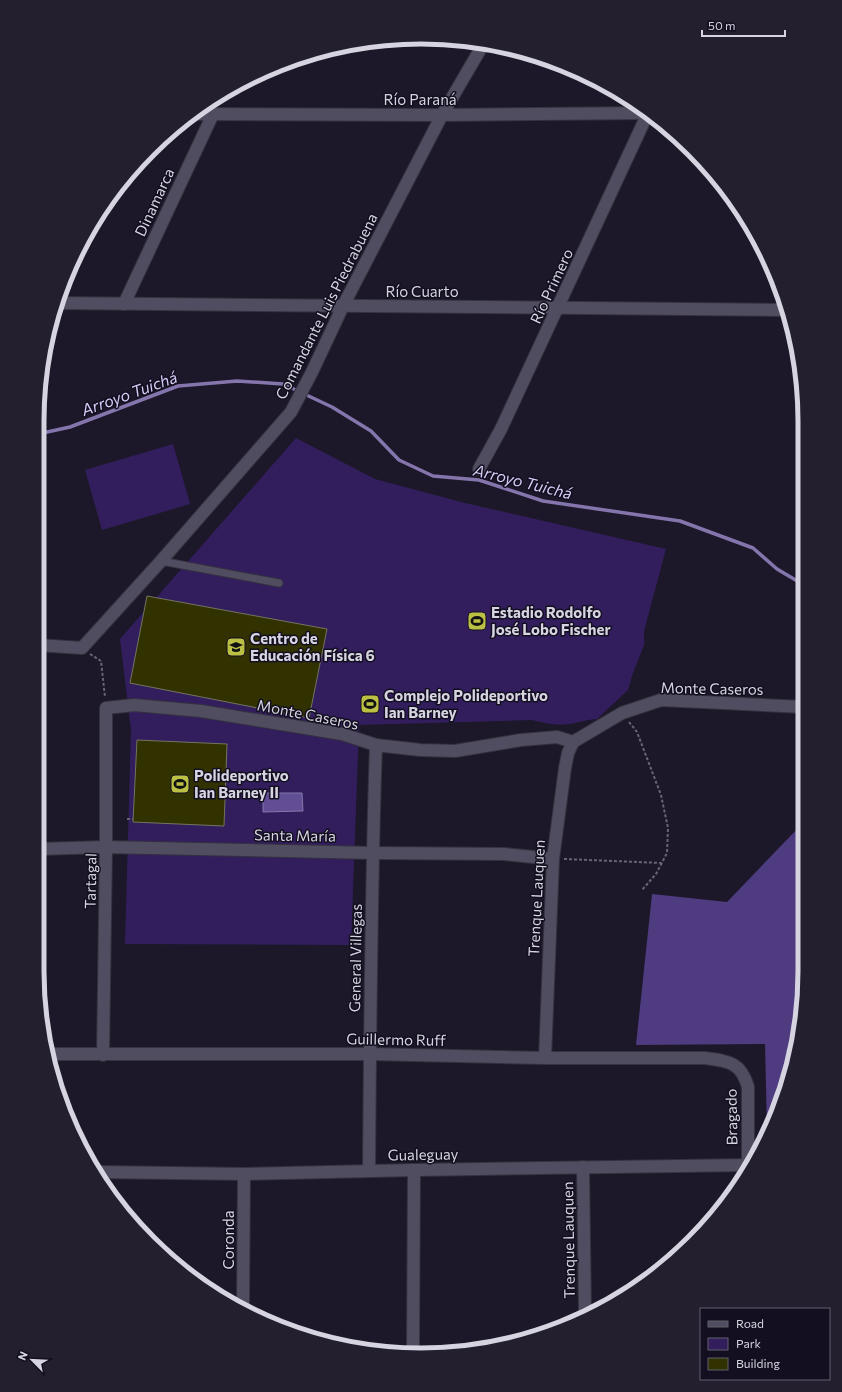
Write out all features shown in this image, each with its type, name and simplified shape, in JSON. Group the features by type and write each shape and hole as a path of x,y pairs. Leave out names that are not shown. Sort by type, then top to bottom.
{"street":[{"name":"Comandante Luis Piedrabuena","path":"44,645 82,648 161,561 291,412 312,372 343,306 442,116 481,49"},
{"name":"Río Paraná","path":"203,114 442,116 638,113"},
{"name":"Dinamarca","path":"124,304 214,114"},
{"name":"Río Primero","path":"479,469 501,429 645,118"},
{"name":"Río Cuarto","path":"63,303 781,310"},
{"name":"Monte Caseros","path":"106,708 134,705 201,711 342,734 376,745 420,750 455,751 542,738 557,738 573,742 622,714 661,700 798,707"},
{"name":"Tartagal","path":"102,1055 106,847 106,708"},
{"name":"Trenque Lauquen","path":"545,1058 553,858 565,768 568,754 573,742"},
{"name":"General Villegas","path":"369,1171 373,853 376,745"},
{"name":"Santa María","path":"44,850 106,847 373,853 504,854 553,858"},
{"name":"Guillermo Ruff","path":"53,1054 370,1054 545,1058 705,1058 723,1060 738,1068"},
{"name":"Bragado","path":"738,1068 745,1076 748,1087 748,1158"},
{"name":"Trenque Lauquen","path":"583,1167 585,1310"},
{"name":"Gualeguay","path":"103,1172 244,1174 583,1167 742,1167"},
{"path":"413,1348 414,1170"},
{"name":"Coronda","path":"243,1303 244,1174"}],"lane":[{"path":"161,561 279,583"}],"path":[{"path":"101,661 106,708"},
{"path":"622,714 637,732 661,795 668,828 667,853 656,874 642,890"},
{"path":"127,819 133,818"},
{"path":"553,858 662,863"}],"green space":[{"name":"Complejo Polideportivo Ian Barney","path":"296,438 375,479 465,503 666,549 644,631 644,645 628,690 597,719 564,725 532,720 359,725 351,945 125,944 131,730 120,639"},
{"path":"173,444 190,504 102,530 85,470"}],"shaded area":[{"path":"263,793 302,793 303,811 263,812"},
{"path":"798,828 798,971 795,1020 785,1069 767,1120 765,1044 636,1045 652,894 727,902"}],"building":[{"path":"147,596 327,629 309,718 130,683"},
{"name":"Polideportivo Ian Barney II","path":"137,740 227,744 224,826 133,822"}],"waterway":[{"name":"Arroyo Tuichá","path":"44,433 70,427 178,386 237,381 283,384 332,407 371,431 399,460 433,476 479,480 543,501 680,521 753,548 777,569 798,581"}],"place":[{"name":"Estadio Rodolfo José Lobo Fischer","path":"477,621"},
{"name":"Centro de Educación Física 6","path":"236,647"},
{"name":"Complejo Polideportivo Ian Barney","path":"370,704"},
{"name":"Polideportivo Ian Barney II","path":"180,784"}]}
